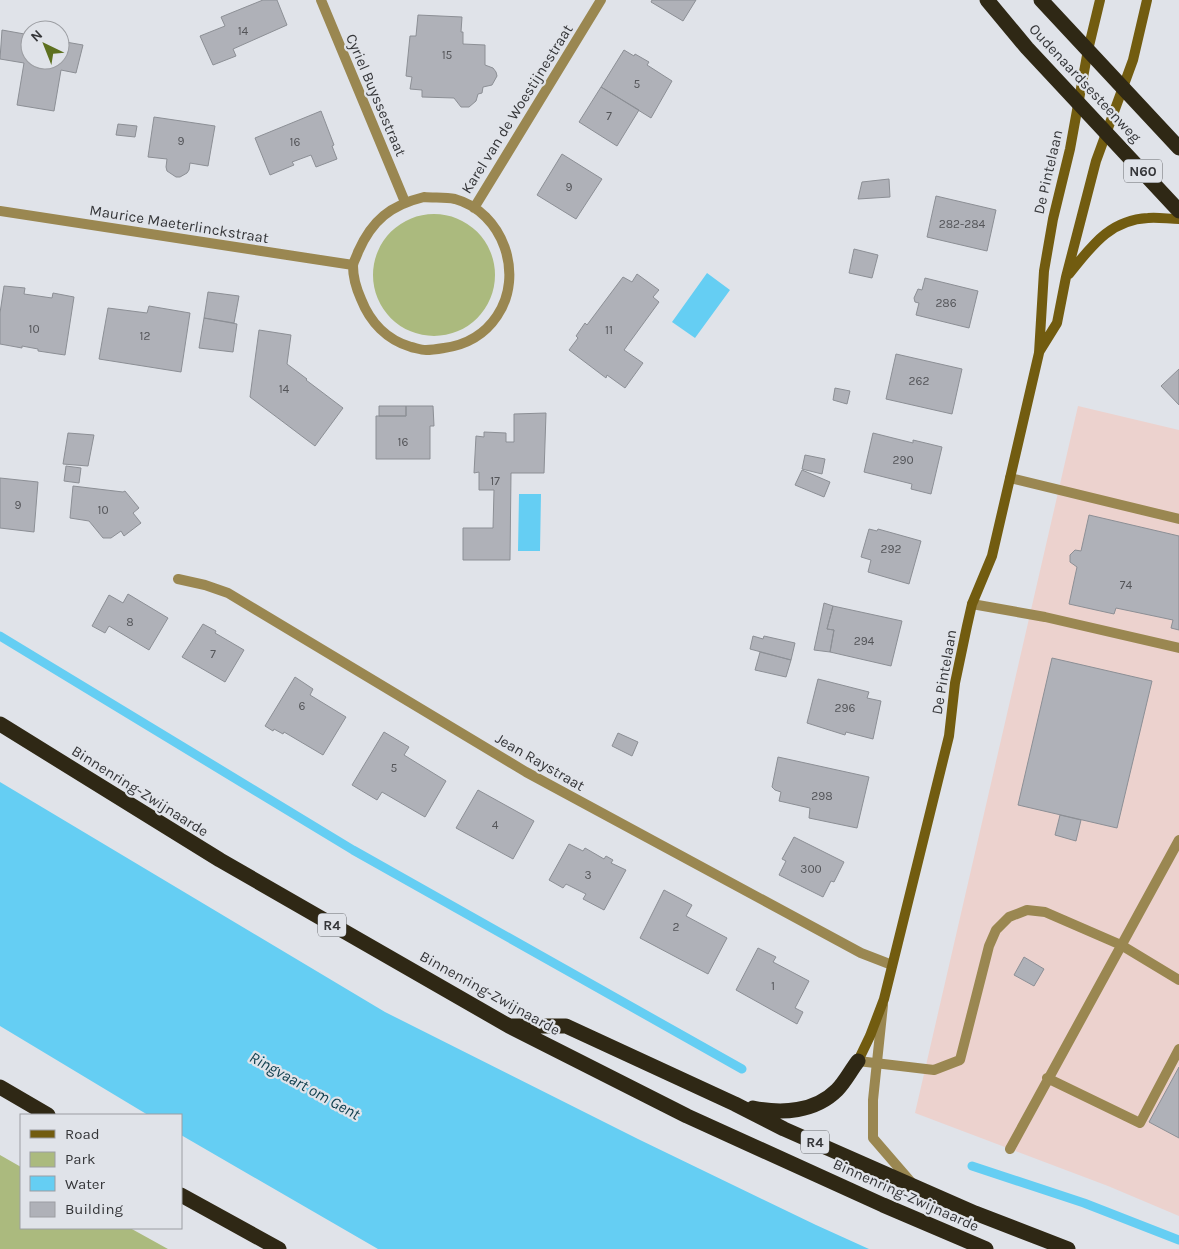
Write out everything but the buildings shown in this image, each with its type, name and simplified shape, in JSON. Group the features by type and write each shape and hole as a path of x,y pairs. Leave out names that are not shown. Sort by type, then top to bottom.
{"highway":[{"name":"Oudenaardsesteenweg","path":"986,0 1024,44 1179,210"},
{"name":"Oudenaardsesteenweg","path":"1041,0 1179,148"},
{"name":"Binnenring-Zwijnaarde","path":"0,724 220,860 509,1026 688,1116 883,1205 986,1249"},
{"name":"R4","path":"509,1026 566,1026 735,1104 784,1129 975,1213 1068,1249"},
{"path":"735,1104 771,1112 798,1110 824,1101 838,1088 858,1061"},
{"path":"0,1087 46,1114"},
{"path":"182,1196 279,1249"}],"main road":[{"name":"De Pintelaan","path":"858,1061 884,999 949,736 954,683 972,604 992,556 1039,353 1044,271 1053,219 1070,149 1088,50 1100,0"},
{"name":"De Pintelaan","path":"1039,353 1057,323 1066,277 1096,161 1133,60 1147,0"},
{"name":"De Pintelaan","path":"1066,277 1099,238 1108,231 1135,219 1150,217 1179,220"}],"street":[{"name":"Cyriel Buyssestraat","path":"321,0 405,202"},
{"name":"Karel van de Woestijnestraat","path":"474,208 601,0"},
{"path":"424,197 454,199 474,208 494,226 507,250 510,265 508,292 498,315 480,335 459,346 425,350 401,344 384,333 367,314 358,290 353,266 363,241 380,218 405,202 424,197"},
{"name":"Maurice Maeterlinckstraat","path":"0,211 353,266"},
{"path":"1010,478 1179,519"},
{"name":"Jean Raystraat","path":"178,578 228,593 526,772 861,953 892,965"},
{"path":"972,604 1045,616 1179,648"},
{"path":"1010,1149 1047,1078 1179,840"},
{"path":"858,1061 934,1070 960,1060 989,946 996,930 1009,917 1027,910 1045,912 1121,945 1179,980"},
{"name":"De Pintelaan","path":"884,999 872,1116 873,1138 916,1187"},
{"path":"1047,1078 1140,1123 1179,1049"}],"shaded area":[{"path":"1078,406 1179,430 1179,1216 1108,1186 915,1113"}],"green space":[{"path":"434,214 457,218 477,232 491,252 495,275 491,298 477,318 457,332 434,336 411,332 391,318 377,298 373,275 377,252 391,232 411,218"},
{"path":"0,1155 20,1166 20,1229 132,1229 168,1249 0,1249"}],"water":[{"path":"707,273 730,290 695,338 672,322"},
{"path":"519,494 541,494 540,551 518,551"},
{"name":"Ringvaart om Gent","path":"0,782 385,1012 638,1139 869,1249 378,1249 182,1136 182,1114 146,1114 0,1026"}],"waterway":[{"path":"0,636 353,850 742,1069"},
{"path":"972,1166 1084,1203 1179,1240"}]}
